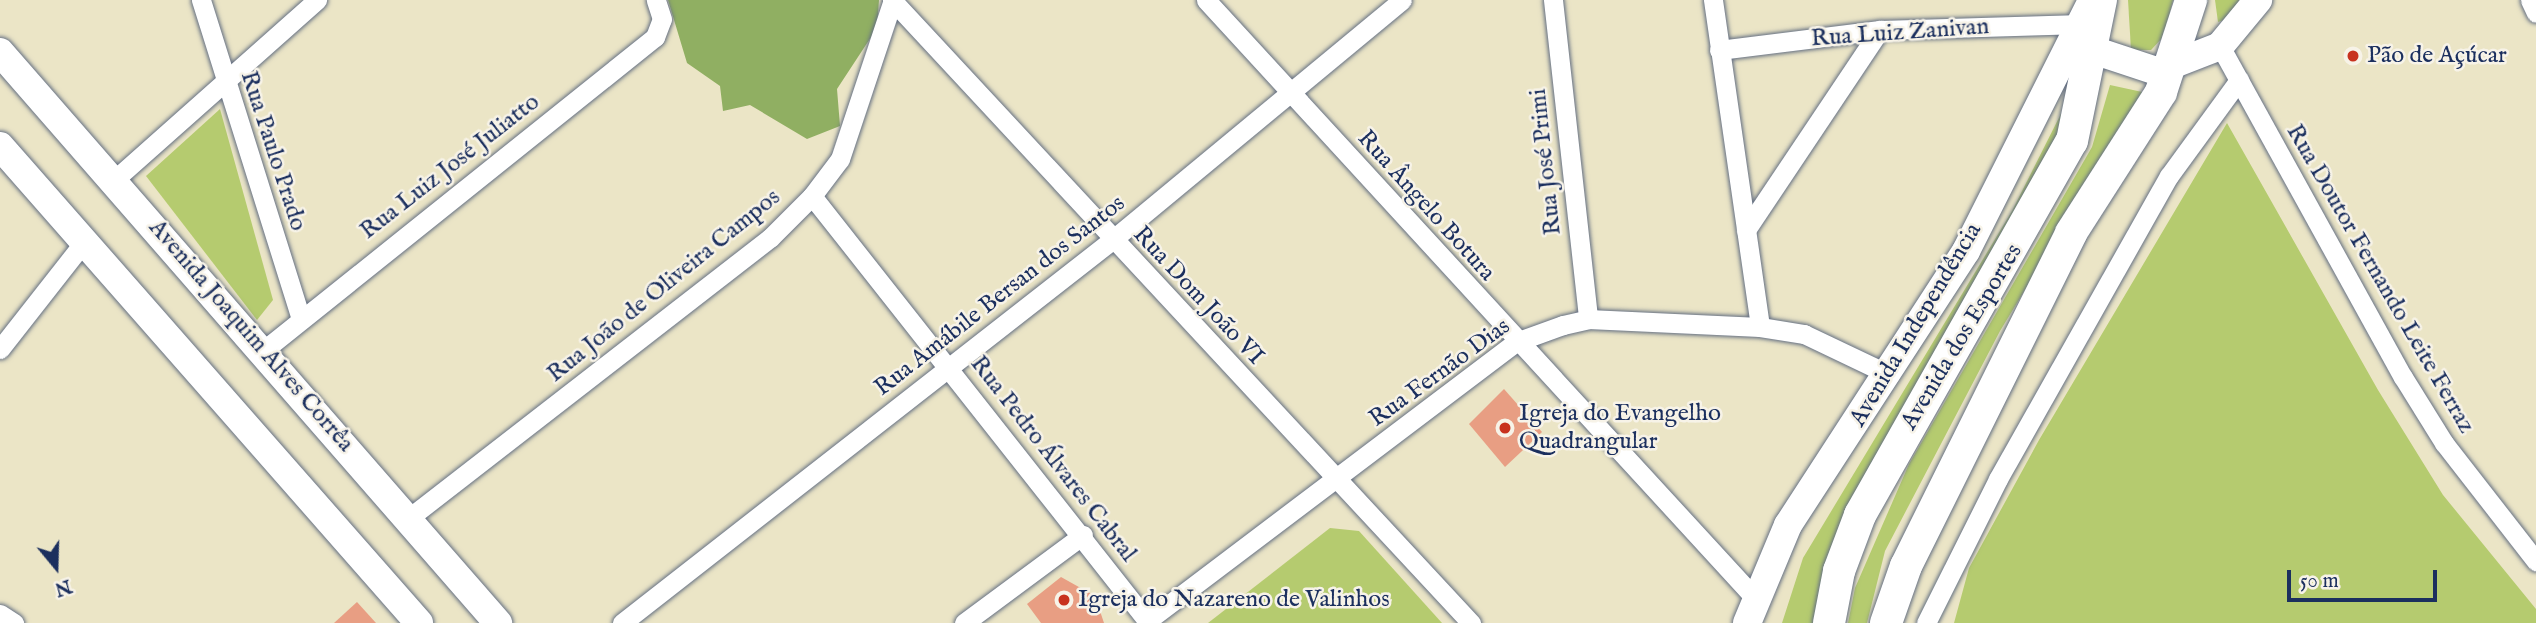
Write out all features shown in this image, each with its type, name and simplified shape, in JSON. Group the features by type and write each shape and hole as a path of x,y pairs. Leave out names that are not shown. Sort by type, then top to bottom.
{"main road":[{"name":"Avenida dos Esportes","path":"1886,623 1906,566 2071,233 2172,65 2191,0"},
{"path":"2092,19 2138,69 2172,65 2220,46 2258,0"},
{"name":"Avenida dos Esportes","path":"1829,623 1860,515 2073,141 2092,19"},
{"name":"Avenida Independência","path":"1750,610 1788,525 1890,375 1966,251 2092,19"},
{"name":"Avenida Joaquim Alves Corrêa","path":"0,52 264,350 498,623"},
{"path":"0,146 419,623"}],"street":[{"name":"Rua Paulo Prado","path":"201,0 300,316"},
{"path":"114,181 317,0"},
{"name":"Rua João de Oliveira Campos","path":"409,518 770,238 812,196 840,159 896,4 915,0"},
{"name":"Rua Ângelo Botura","path":"1206,0 1516,342 1750,610"},
{"name":"Rua Amábile Bersan dos Santos","path":"622,623 1112,240 1293,94 1402,0"},
{"name":"Rua José Primi","path":"1553,0 1588,319"},
{"path":"1713,0 1760,327"},
{"path":"2530,0 2536,13"},
{"name":"Rua Dom João VI","path":"896,4 1112,240 1471,623"},
{"name":"Rua Luiz José Juliatto","path":"264,350 300,316 655,37 659,9"},
{"name":"Rua Luiz Zanivan","path":"1719,50 1880,30 2092,19"},
{"path":"1746,230 1880,30"},
{"name":"Rua Doutor Fernando Leite Ferraz","path":"2220,46 2403,377 2452,454 2536,561"},
{"path":"1926,623 1998,479 2169,176 2239,80"},
{"name":"Rua Pedro Álvares Cabral","path":"812,196 1083,535 1148,622"},
{"path":"0,349 84,242"},
{"name":"Rua Fernão Dias","path":"1148,622 1339,481 1516,342 1588,319 1760,327 1804,334 1890,375"},
{"path":"964,623 1083,535"},
{"path":"0,614 13,623"}],"green space":[{"path":"668,0 879,0 877,28 837,89 840,126 807,139 750,105 723,111 720,86 687,63"},
{"path":"2128,0 2173,0 2164,36 2151,50 2131,50"},
{"path":"2215,0 2243,0 2230,18 2218,22"},
{"path":"2078,80 2065,136 1818,623 1782,623 1803,558 2012,211"},
{"path":"2110,85 2156,95 2065,224 2000,331 1885,551 1867,623 1848,623 1855,588 1909,464 2092,147"},
{"path":"220,109 273,300 257,320 146,176"},
{"path":"2227,123 2378,390 2443,495 2536,609 2536,623 1954,623 1969,568 2039,440"},
{"path":"1330,528 1359,531 1442,623 1208,623"}],"building":[{"name":"Igreja do Evangelho Quadrangular","path":"1504,389 1542,432 1505,467 1469,424"},
{"name":"Igreja do Nazareno de Valinhos","path":"1061,577 1095,596 1104,623 1041,623 1027,604"},
{"path":"357,602 376,623 334,623"}],"place":[{"name":"Pão de Açúcar","path":"2353,56"},
{"name":"Igreja do Evangelho Quadrangular","path":"1505,428"},
{"name":"Igreja do Nazareno de Valinhos","path":"1064,600"}]}
